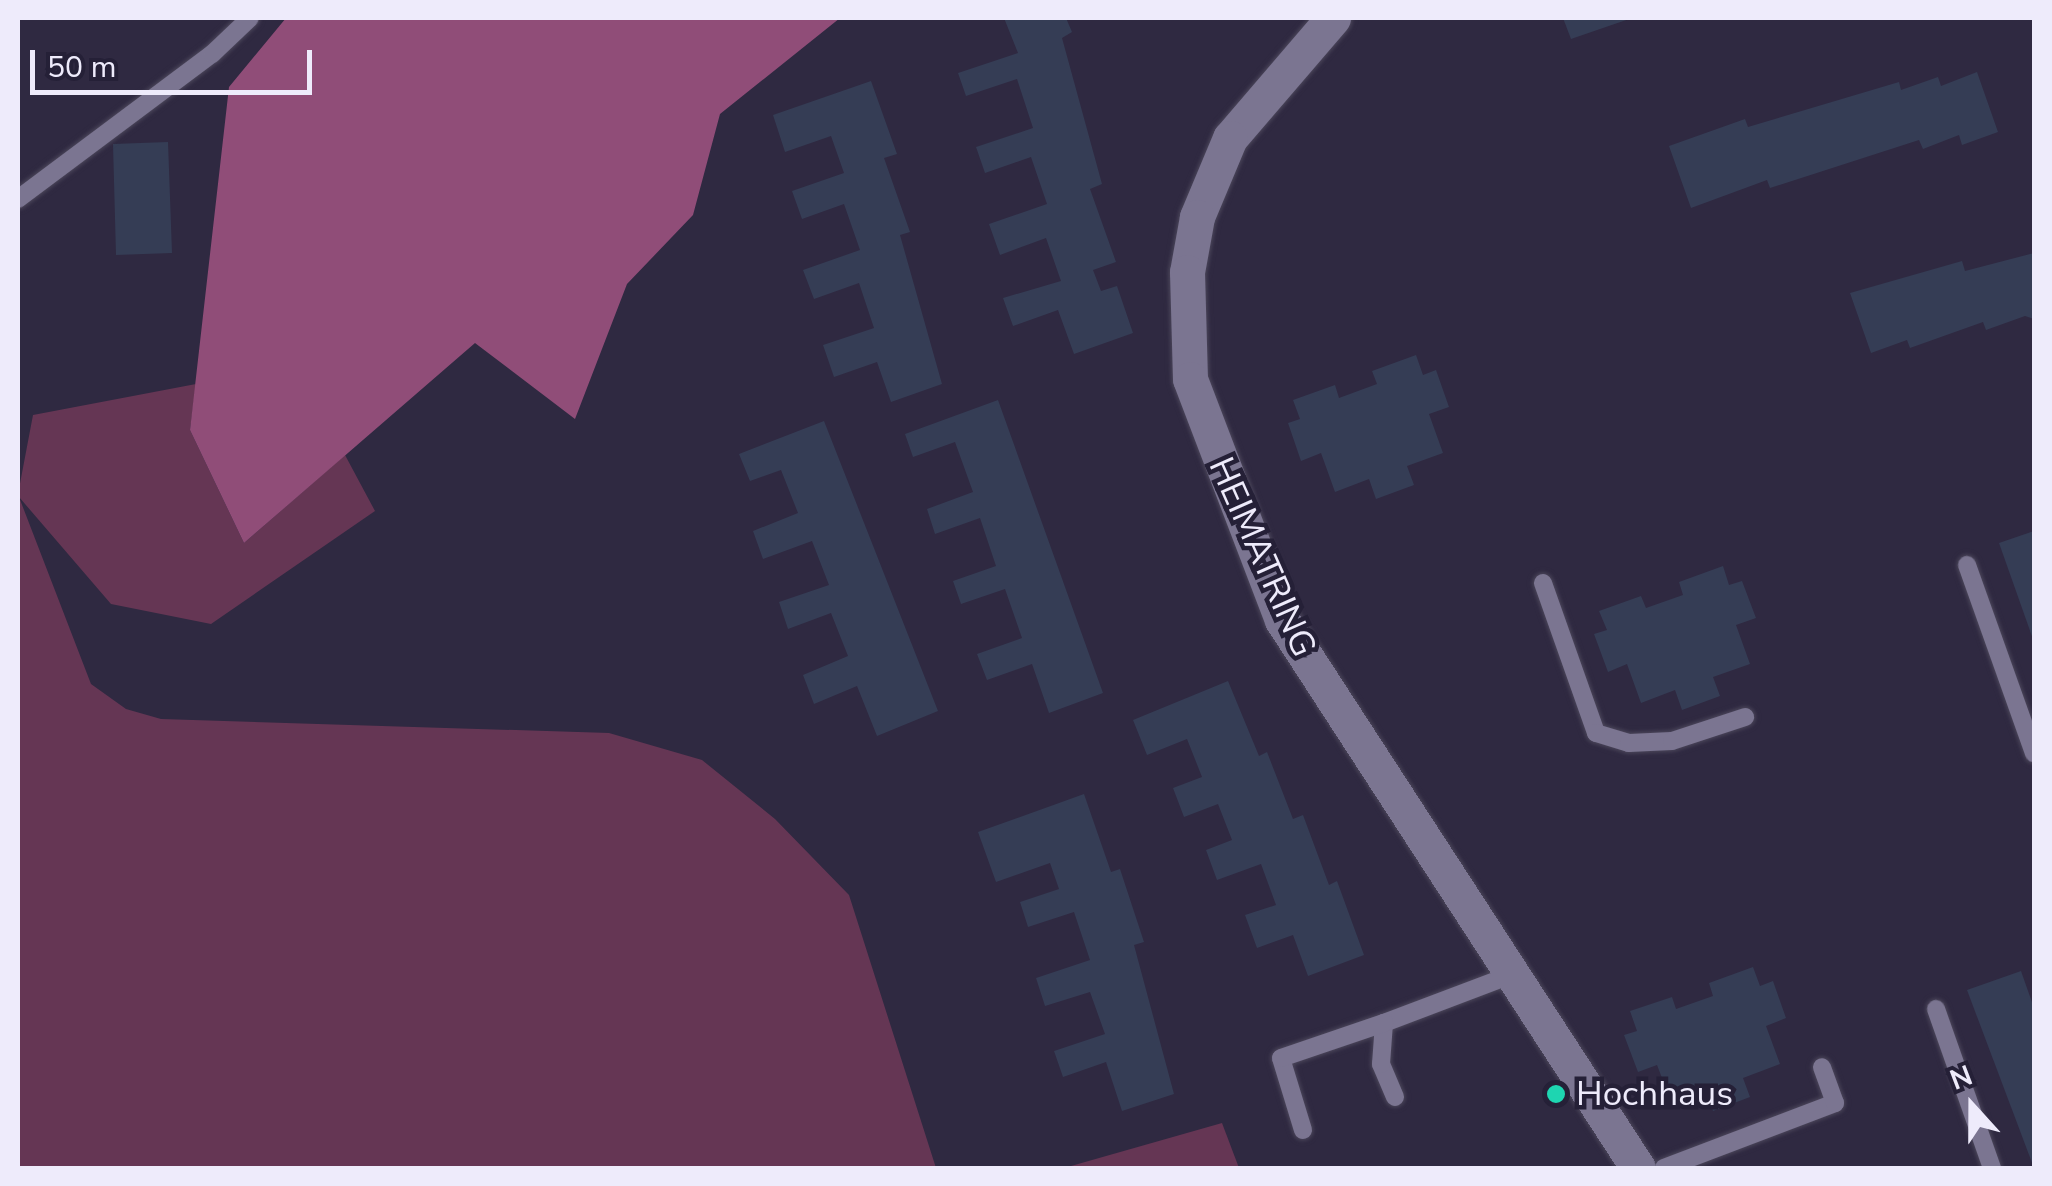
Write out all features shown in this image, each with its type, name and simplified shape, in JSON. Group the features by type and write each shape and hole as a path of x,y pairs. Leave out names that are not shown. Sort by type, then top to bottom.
{"street":[{"name":"HEIMATRING","path":"1333,18 1230,138 1204,201 1187,272 1187,367 1222,476 1282,620 1638,1168"}],"lane":[{"path":"18,199 212,54 250,18"},
{"path":"1967,565 2034,753"},
{"path":"1543,583 1596,734 1628,743 1672,742 1745,717"},
{"path":"1303,1130 1281,1058 1384,1024 1511,974"},
{"path":"1936,1009 1992,1168"},
{"path":"1384,1024 1382,1064 1395,1097"},
{"path":"1664,1168 1835,1103 1822,1067"}],"shaded area":[{"path":"286,18 840,18 720,114 693,215 627,284 575,419 475,343 244,543 190,430 229,87"},
{"path":"196,384 190,430 244,543 345,455 375,511 211,624 111,604 19,497 91,684 126,709 161,719 609,733 702,760 775,819 849,895 936,1168 18,1168 18,494 33,415"},
{"path":"1222,1123 1239,1168 1064,1168"}],"building":[{"path":"1004,18 1066,18 1072,32 1062,38 1102,184 1090,189 1116,262 1093,270 1101,291 1117,286 1133,333 1074,354 1058,310 1013,326 1003,298 1061,281 1046,238 1000,255 989,224 1047,204 1031,157 985,173 976,147 1033,128 1017,79 966,96 958,73 1018,53"},
{"path":"1563,18 1632,18 1571,39"},
{"path":"1977,72 1998,132 1962,145 1959,135 1923,149 1919,140 1770,188 1767,180 1691,208 1669,146 1745,119 1748,127 1899,82 1901,90 1938,77 1941,86"},
{"path":"871,81 897,154 884,158 910,232 900,235 942,384 891,402 877,362 834,377 823,345 874,328 859,283 814,299 803,270 860,250 844,204 802,219 792,191 844,173 831,136 785,152 773,115"},
{"path":"168,142 172,253 116,255 113,144"},
{"path":"2034,253 2034,319 2025,316 1986,330 1983,322 1910,348 1907,340 1871,353 1850,293 1962,261 1965,271"},
{"path":"1416,355 1423,375 1436,370 1449,407 1429,414 1443,453 1407,466 1414,485 1376,499 1369,479 1335,492 1321,453 1301,461 1288,423 1300,419 1293,400 1335,385 1339,398 1377,384 1372,371"},
{"path":"998,400 1103,693 1049,713 1032,664 987,680 977,654 1022,638 1005,589 961,604 953,581 996,566 980,518 935,534 927,509 973,492 955,442 913,457 905,434"},
{"path":"824,421 938,711 877,736 857,686 814,704 803,675 848,656 831,613 788,629 779,602 829,585 812,541 763,559 753,531 798,513 781,470 750,481 739,454"},
{"path":"2034,531 2034,642 1999,543"},
{"path":"1723,566 1729,585 1742,581 1756,618 1736,625 1750,664 1713,677 1720,696 1682,710 1675,690 1641,703 1627,664 1608,672 1594,634 1607,630 1599,611 1641,596 1646,608 1683,595 1679,582"},
{"path":"1228,681 1259,756 1267,752 1293,819 1303,815 1329,885 1337,881 1364,955 1308,976 1293,935 1257,948 1245,915 1276,905 1261,864 1217,880 1206,850 1232,840 1218,804 1184,817 1173,788 1202,777 1187,739 1147,755 1133,720"},
{"path":"1084,794 1111,872 1120,869 1144,942 1134,945 1174,1094 1122,1111 1106,1062 1063,1077 1054,1051 1105,1034 1090,992 1045,1006 1036,978 1090,960 1074,912 1028,927 1020,902 1059,889 1050,863 996,882 978,832"},
{"path":"1753,967 1760,986 1773,981 1786,1018 1766,1026 1780,1064 1743,1078 1750,1097 1713,1111 1706,1092 1672,1104 1657,1065 1638,1072 1624,1035 1637,1031 1630,1011 1672,997 1676,1009 1713,996 1709,983"},
{"path":"2021,971 2034,1008 2034,1168 1967,990"}],"place":[{"name":"Hochhaus","path":"1556,1094"}]}
